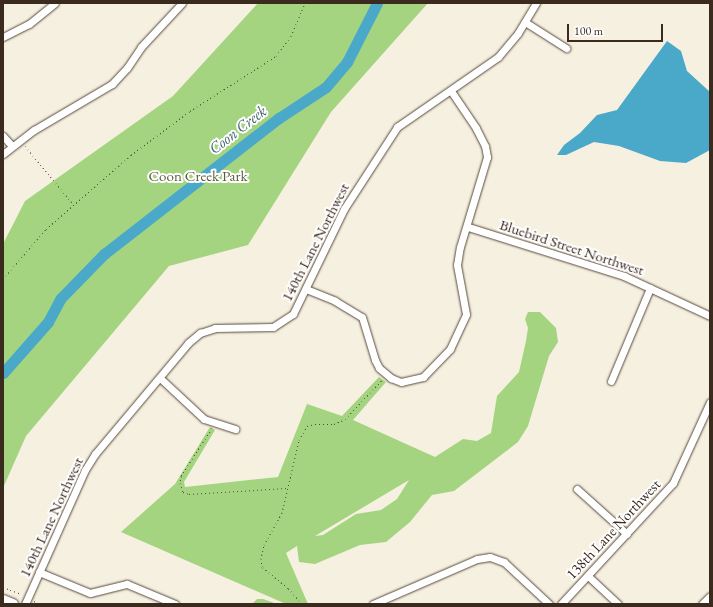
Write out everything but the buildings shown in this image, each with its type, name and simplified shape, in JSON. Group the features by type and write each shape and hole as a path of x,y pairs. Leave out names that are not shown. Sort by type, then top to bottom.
{"main road":[{"path":"3,600 13,604"}],"street":[{"path":"3,37 29,24 55,3"},
{"path":"3,154 21,140 112,84 128,68 141,47 182,3"},
{"name":"140th Lane Northwest","path":"25,604 85,470 95,454 188,344 200,333 215,328 273,327 293,314 344,209 397,127 498,57 525,22 536,3"},
{"path":"525,22 566,48"},
{"path":"306,289 335,300 362,317 375,360 388,376 401,382 423,377 450,349 460,331 466,314 457,265 460,247 468,227 487,157 485,146 476,128 451,91"},
{"path":"3,136 12,146"},
{"name":"Bluebird Street Northwest","path":"468,227 624,276 710,316"},
{"path":"611,380 650,288"},
{"path":"160,378 194,411 214,424 234,429"},
{"name":"138th Lane Northwest","path":"561,604 673,483 710,402"},
{"path":"577,489 627,534"},
{"path":"373,604 459,566 487,558 504,562 549,604"},
{"path":"39,572 90,593 127,584 175,604"},
{"path":"588,576 618,604"},
{"path":"702,604 710,596"}],"path":[{"path":"3,279 46,230 148,141 190,111 276,56 291,36 305,3"},
{"path":"21,140 75,205"},
{"path":"302,604 288,588 262,567 264,545 282,513 303,430 315,424 334,424 345,420 388,376"},
{"path":"214,424 182,476 180,483 183,492 189,494 288,488"},
{"path":"3,587 23,595"},
{"path":"35,602 40,604"}],"green space":[{"name":"Coon Creek Park","path":"258,3 428,3 331,112 248,245 169,266 26,436 3,488 3,244 25,201 173,96"},
{"path":"528,312 540,312 556,328 558,342 549,356 528,426 518,442 454,491 432,495 410,522 386,542 360,545 315,564 299,562 297,546 286,553 308,604 286,604 121,532 175,484 210,427 215,430 184,482 185,487 278,477 307,404 342,416 379,377 386,382 353,420 435,457 463,439 477,441 491,433 497,396 519,372 528,328 525,319","holes":["409,480 397,499 381,510 356,514 323,535 315,536"]},
{"path":"257,599 263,599 277,604 252,604"}],"water":[{"path":"667,41 681,51 687,71 710,92 710,150 686,163 660,161 619,146 594,142 566,155 557,155 564,145 580,133 597,115 617,110"}],"waterway":[{"name":"Coon Creek","path":"3,373 48,322 61,298 104,254 279,118 326,87 347,62 377,3"}]}
